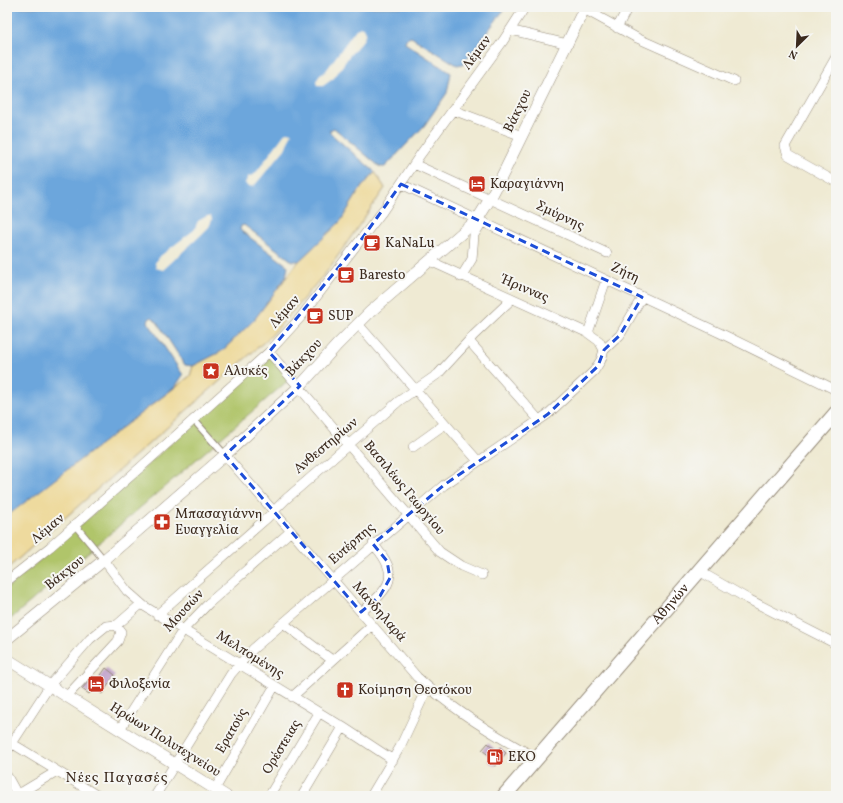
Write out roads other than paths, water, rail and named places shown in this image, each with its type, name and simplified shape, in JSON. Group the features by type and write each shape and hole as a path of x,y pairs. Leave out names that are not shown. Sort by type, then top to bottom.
{"main road":[{"name":"Αθηνών","path":"504,796 836,413"}],"street":[{"name":"Λέμαν","path":"7,581 75,525 269,352 300,318 361,240 525,7"},
{"path":"617,28 628,7"},
{"path":"585,8 617,28 734,81"},
{"name":"Βάκχου","path":"7,639 104,560 225,455 300,386 358,324 430,261 480,221 585,8"},
{"path":"510,30 568,44"},
{"path":"836,57 785,146 788,156 836,182"},
{"path":"453,110 522,136"},
{"name":"Σμύρνης","path":"414,164 607,253"},
{"name":"Ζήτη","path":"401,184 836,390"},
{"path":"461,277 472,259 474,235 480,221"},
{"name":"Ήριννας","path":"430,261 461,277 588,333 599,341 604,350"},
{"path":"588,333 606,280"},
{"path":"604,350 620,335 642,297"},
{"name":"Ανθεστηρίων","path":"157,615 349,444 399,402 438,374 512,299"},
{"path":"358,324 478,461"},
{"path":"469,341 539,420"},
{"name":"Ευτέρπης","path":"155,796 224,684 238,664 282,623 444,485 539,420 589,376 601,360 604,350"},
{"name":"Βασιλέως Γεωργίου","path":"269,352 349,444 407,516 444,556 461,566 482,575"},
{"path":"193,419 225,455"},
{"path":"413,447 444,424"},
{"name":"Μανδηλαρά","path":"225,455 372,625 428,687 495,734 537,758"},
{"path":"75,525 104,560"},
{"name":"Μουσών","path":"120,729 183,630 209,603 291,531"},
{"path":"361,612 380,596 385,590 390,578 387,561 373,544"},
{"name":"Μελπομένης","path":"104,560 127,591 141,604 343,727 393,760"},
{"path":"699,571 748,599 836,644"},
{"path":"98,796 58,771 10,747 50,685 90,639 106,626 118,625 141,604"},
{"path":"282,623 332,660"},
{"path":"67,696 118,641 121,632 118,625"},
{"path":"292,697 372,625"},
{"name":"Ηρώων Πολυτεχνείου","path":"7,659 226,796"},
{"name":"Ερατούς","path":"215,789 274,686"},
{"path":"372,796 393,760 428,687"},
{"name":"Ορέστειας","path":"269,796 319,713"},
{"path":"302,796 343,727"},
{"path":"7,776 18,795 58,771"}],"water":[{"path":"7,7 506,7 463,64 457,65 411,37 406,39 405,43 451,73 447,93 424,126 385,167 380,167 334,128 330,130 330,133 375,172 361,188 340,222 299,261 292,261 244,225 241,226 240,230 288,266 286,277 254,320 222,351 193,366 185,365 157,322 152,317 149,319 148,322 183,375 175,387 7,516"}],"place":[{"name":"Καραγιάννη","path":"477,184"},
{"name":"KaNaLu","path":"372,243"},
{"name":"Baresto","path":"346,275"},
{"name":"SUP","path":"315,316"},
{"name":"Αλυκές","path":"211,371"},
{"name":"Μπασαγιάννη Ευαγγελία","path":"162,522"},
{"name":"Φιλοξενία","path":"96,684"},
{"name":"Κοίμηση Θεοτόκου","path":"345,690"},
{"name":"EKO","path":"495,757"}],"district":[{"name":"Νέες Παγασές","path":"117,778"}]}
